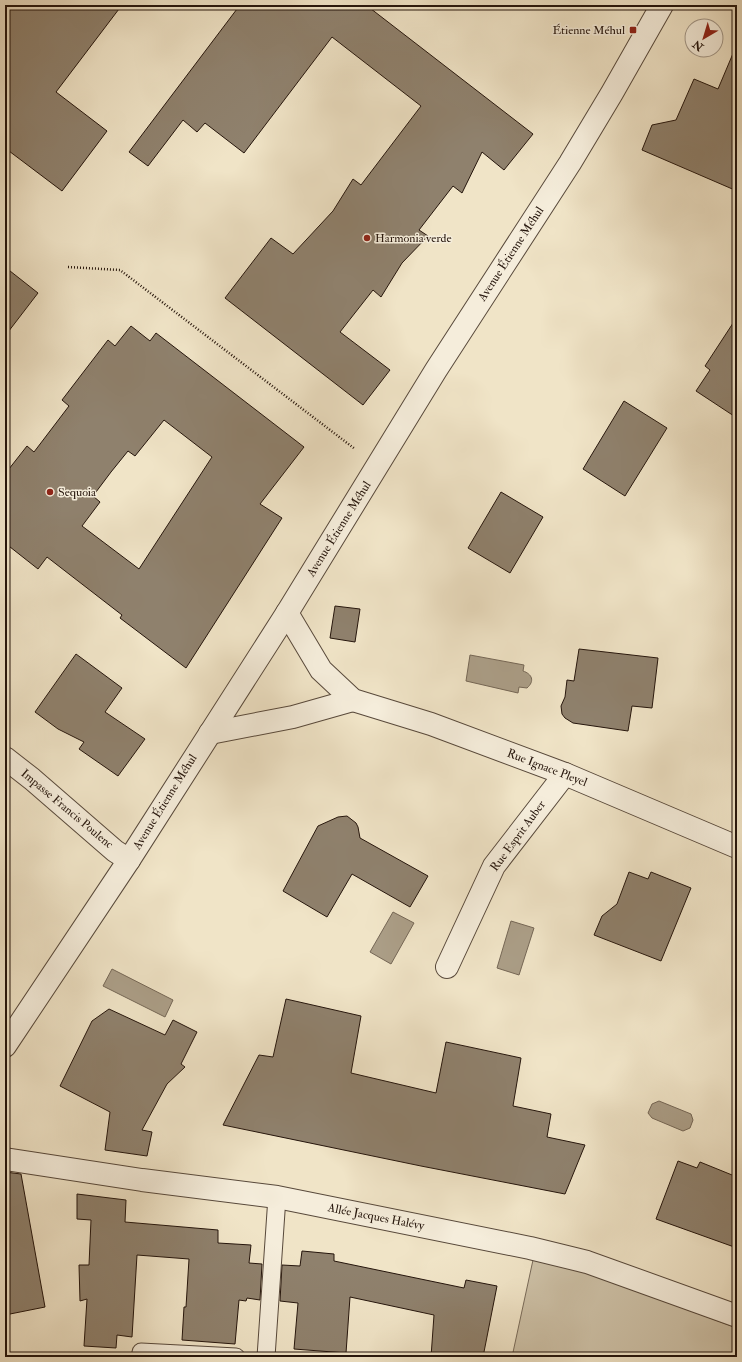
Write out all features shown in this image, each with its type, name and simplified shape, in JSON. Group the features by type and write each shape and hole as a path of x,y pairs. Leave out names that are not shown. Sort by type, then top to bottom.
{"street":[{"name":"Avenue Étienne Méhul","path":"5,1046 129,860 286,614 436,370 574,156 662,5"},
{"name":"Rue Ignace Pleyel","path":"286,614 321,670 353,700 431,724 565,774 737,847"},
{"path":"210,733 293,718 353,700"},
{"name":"Impasse Francis Poulenc","path":"5,758 32,779 115,851 129,860"},
{"name":"Rue Esprit Auber","path":"447,967 494,866 565,774"},
{"name":"Allée Jacques Halévy","path":"5,1159 142,1180 277,1197 530,1248 587,1262 737,1316"}],"lane":[{"path":"266,1357 277,1197"},
{"path":"141,1352 236,1357"}],"path":[{"path":"68,267 120,270 377,466"}],"shaded area":[{"path":"470,655 524,665 523,671 529,674 532,680 531,683 527,688 519,687 518,693 466,681"},
{"path":"393,912 414,923 391,964 370,952"},
{"path":"511,921 534,928 519,975 497,968"},
{"path":"112,969 173,1000 165,1017 103,986"},
{"path":"659,1101 691,1114 693,1120 690,1128 683,1131 652,1118 648,1113 652,1104"},
{"path":"533,1260 583,1271 737,1328 737,1357 512,1357"}],"building":[{"path":"5,5 122,5 56,92 107,131 62,191 5,148"},
{"path":"240,5 366,5 533,134 504,170 482,152 462,193 453,186 419,230 428,236 402,263 381,297 373,290 340,332 390,370 363,405 225,298 271,238 293,254 333,211 353,179 361,185 421,106 332,37 244,153 205,123 197,132 183,120 148,166 129,152"},
{"path":"737,44 737,191 642,150 652,125 676,120 694,79 718,89"},
{"path":"5,267 38,293 5,336"},
{"path":"737,317 737,418 696,391 710,370 705,366"},
{"name":"Sequoia","path":"131,326 150,341 156,333 304,447 260,504 282,518 186,668 120,618 122,615 47,557 38,569 5,543 5,474 27,446 34,452 69,406 62,400 108,340 115,346","holes":["164,420 212,457 139,569 82,526 100,502 93,496 111,472 128,451 135,456"]},
{"path":"624,401 667,428 625,496 583,469"},
{"path":"501,492 543,517 510,573 468,548"},
{"path":"335,606 360,609 355,642 330,638"},
{"path":"579,649 658,658 652,708 632,706 628,731 573,723 562,714 561,706 565,697 567,680 574,681"},
{"path":"76,654 122,688 105,712 145,739 118,776 79,749 84,742 58,729 35,712"},
{"path":"347,816 356,823 360,838 428,876 410,907 352,874 327,917 283,891 318,826 338,817"},
{"path":"629,872 648,879 651,872 691,888 661,961 594,935 602,916 617,904"},
{"path":"286,999 361,1016 351,1073 436,1093 446,1042 521,1058 513,1106 551,1114 547,1137 585,1145 565,1194 223,1125 259,1055 273,1057"},
{"path":"109,1009 165,1035 173,1020 197,1032 181,1064 185,1067 167,1084 142,1130 152,1132 147,1156 105,1150 110,1112 60,1086 92,1021"},
{"path":"678,1161 697,1168 700,1162 737,1177 737,1248 656,1219"},
{"path":"5,1172 21,1174 45,1307 5,1315"},
{"path":"77,1194 126,1200 125,1222 218,1230 218,1243 251,1245 249,1263 262,1264 260,1300 247,1298 246,1301 239,1300 235,1344 182,1340 189,1259 137,1255 132,1337 117,1335 116,1348 84,1346 87,1299 80,1301 79,1265 89,1265 91,1220 77,1219"},
{"path":"302,1251 334,1254 334,1261 464,1288 466,1280 497,1286 483,1357 431,1357 434,1315 350,1297 346,1353 294,1349 298,1303 280,1301 282,1265 300,1266"}],"place":[{"name":"Étienne Méhul","path":"633,30"},
{"name":"Harmonia verde","path":"367,238"},
{"name":"Sequoia","path":"50,492"}]}
